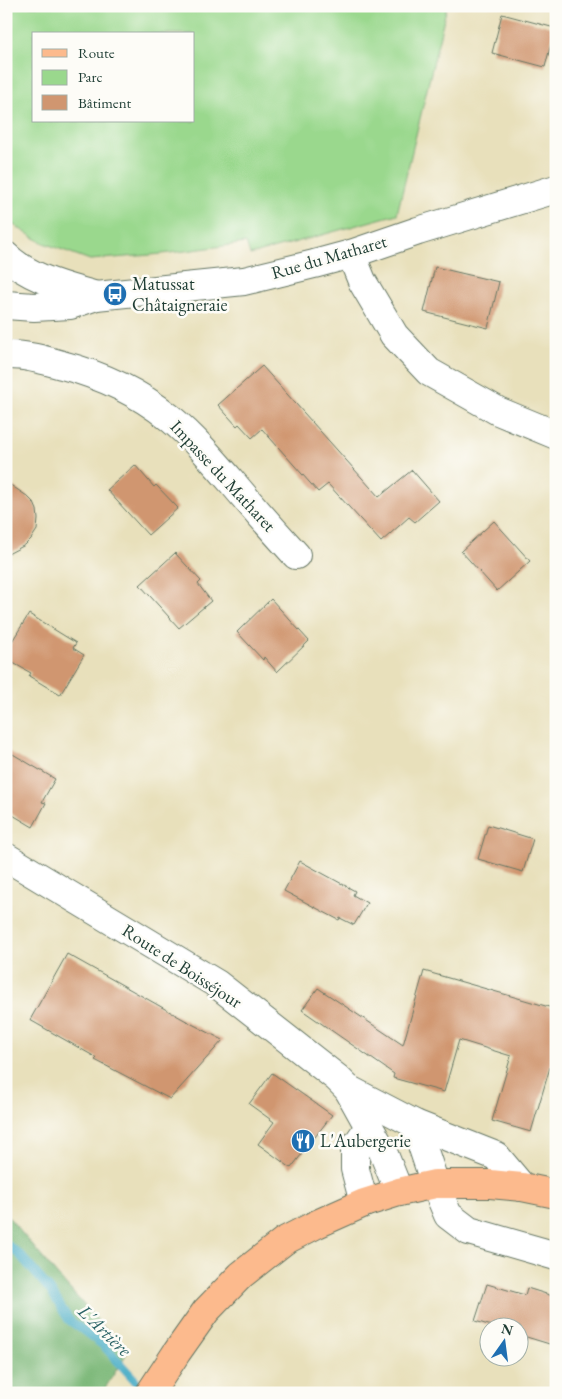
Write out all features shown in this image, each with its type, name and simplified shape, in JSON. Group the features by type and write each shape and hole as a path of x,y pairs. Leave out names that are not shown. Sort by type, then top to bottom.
{"main road":[{"path":"150,1393 206,1311 248,1269 284,1241 317,1224 364,1203 398,1192 435,1184 490,1184 522,1187 556,1194"}],"street":[{"name":"Rue du Matharet","path":"6,306 70,305 96,296 244,281 351,254 418,231 556,189"},
{"path":"351,254 362,281 394,336 429,372 498,410 556,435"},
{"name":"Rue du Matharet","path":"10,261 44,279 96,296"},
{"name":"Rue du Matharet","path":"6,292 15,277 10,261"},
{"name":"Impasse du Matharet","path":"6,355 48,361 84,371 123,388 170,418 199,444 296,555"},
{"name":"Route de Boisséjour","path":"6,857 217,984 337,1078 348,1089 383,1152 398,1192"},
{"name":"Route de Boisséjour","path":"348,1089 415,1124 496,1156 522,1187"},
{"path":"415,1124 435,1184 448,1215 469,1231 556,1256"},
{"path":"364,1203 355,1169 355,1147 369,1127"}],"green space":[{"path":"6,6 447,6 397,214 250,255 246,243 162,254 90,260 41,242 12,224 6,209"},
{"path":"6,1214 57,1275 127,1353 102,1393 6,1393"}],"building":[{"path":"502,14 555,28 545,67 492,53"},
{"path":"435,267 499,282 488,328 424,312"},
{"path":"262,366 379,497 412,470 439,501 415,522 409,517 381,542 328,484 318,492 262,429 252,438 239,424 237,426 218,405"},
{"path":"135,465 154,487 156,485 178,508 148,535 107,490"},
{"path":"6,482 34,503 38,519 37,530 31,539 25,545 6,555"},
{"path":"494,521 530,561 497,591 461,551"},
{"path":"175,553 201,581 198,584 211,601 179,628 140,585"},
{"path":"271,599 309,641 277,672 237,632"},
{"path":"29,614 76,643 73,648 84,655 60,695 29,676 31,673 6,659 6,651"},
{"path":"6,750 55,779 42,802 46,803 33,827 6,811"},
{"path":"488,825 533,839 523,872 478,859"},
{"path":"300,861 355,891 353,895 367,903 354,925 340,918 339,920 284,891"},
{"path":"67,954 223,1040 170,1099 95,1060 97,1058 30,1020"},
{"path":"424,971 556,1009 556,1065 551,1064 531,1132 492,1121 511,1056 459,1040 444,1092 393,1078 394,1074 302,1010 318,988 403,1045"},
{"path":"272,1073 332,1115 291,1168 258,1144 274,1122 249,1104"},
{"path":"487,1284 525,1295 527,1288 556,1297 556,1346 530,1338 530,1316 480,1316 480,1322 475,1321"}],"waterway":[{"name":"L'Artière","path":"6,1244 20,1255 50,1290 69,1320 104,1346 144,1393"}],"place":[{"name":"Matussat Châtaigneraie","path":"115,294"},
{"name":"L'Aubergerie","path":"303,1141"}]}
